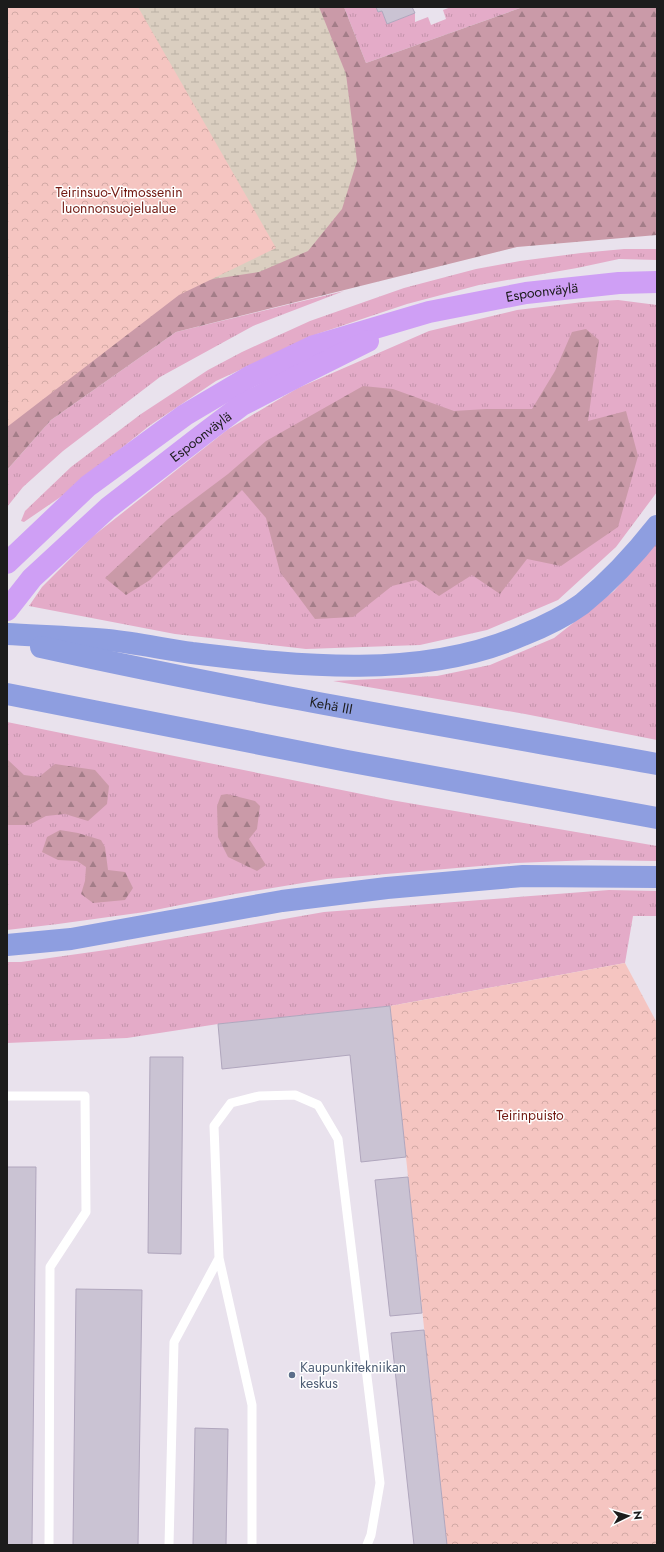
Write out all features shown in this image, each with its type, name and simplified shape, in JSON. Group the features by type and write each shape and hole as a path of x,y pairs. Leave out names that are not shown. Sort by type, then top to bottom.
{"highway":[{"path":"7,634 108,640 191,653 329,665 378,666 417,663 461,656 504,644 547,625 581,605 613,577 657,526"},
{"name":"Kehä III","path":"7,640 116,664 657,764"},
{"path":"7,694 331,758 657,818"},
{"path":"7,945 71,939 282,901 386,888 523,876 657,877"}],"main road":[{"name":"Espoonväylä","path":"7,563 88,486 185,415 250,376 314,346 429,312 526,293 619,283 657,282"},
{"name":"Espoonväylä","path":"7,610 32,578 108,508 242,405 429,312"}],"lane":[{"path":"7,1096 85,1096 86,1212 50,1267 49,1545"},
{"path":"252,1545 252,1405 219,1258 214,1126 231,1104 259,1096 295,1096 318,1105 338,1139 380,1483 371,1536 367,1545"},
{"path":"169,1545 174,1342 219,1258"}],"green space":[{"path":"7,7 344,7 366,63 523,7 657,7 657,235 517,247 176,332 51,420 7,470"},
{"path":"7,7 319,7 346,74 357,161 342,209 308,251 259,272 187,283"},
{"name":"Teirinsuo-Vitmossenin luonnonsuojelualue","path":"7,7 138,7 276,248 179,295 7,427"},
{"path":"344,7 376,7 378,12 382,11 387,24 415,13 415,22 428,17 431,25 446,19 443,10 451,7 523,7 366,63"},
{"path":"624,249 657,249 657,260 619,259 479,285 407,304 317,334 216,381 149,426 62,496 24,522 21,521 25,511 71,467 141,414 208,370 242,352 310,321 404,288 476,269 520,261"},
{"path":"344,291 253,326 160,377 63,451 23,487 7,507 7,470 51,420 176,332"},
{"path":"618,300 657,305 657,492 616,547 558,600 487,630 420,645 306,649 175,634 29,606 42,587 92,537 227,430 298,388 429,331 517,310 583,302"},
{"path":"586,329 599,340 588,421 626,411 638,456 618,527 561,566 527,559 500,594 472,575 439,596 416,580 392,586 353,617 315,619 280,572 266,518 242,490 150,580 126,595 105,578 168,519 228,474 266,441 363,386 393,389 454,411 532,409 555,371 572,332"},
{"path":"657,541 657,740 525,714 333,681 437,676 490,665 554,638 614,591"},
{"path":"7,722 391,800 657,846 657,861 591,860 516,863 327,879 235,894 145,912 7,930"},
{"path":"7,759 24,775 39,777 55,764 95,770 109,786 107,804 88,821 65,814 46,816 29,825 7,825"},
{"path":"227,794 255,801 260,806 257,829 249,839 266,865 257,871 228,857 218,837 217,806 221,795"},
{"path":"60,830 78,833 101,840 105,847 108,870 125,872 133,888 125,900 93,903 81,894 85,881 86,867 77,861 58,860 42,852 47,837"},
{"path":"609,890 657,891 657,916 633,916 625,963 390,1006 218,1024 127,1038 7,1043 7,962 21,962 113,949 324,912"},
{"name":"Teirinpuisto","path":"625,963 657,1023 657,1545 447,1545 390,1006"}],"building":[{"path":"376,7 412,7 415,13 387,24 382,11 378,12"},
{"path":"390,1006 406,1157 361,1162 350,1055 222,1069 218,1024"},
{"path":"150,1057 183,1057 181,1254 148,1253"},
{"path":"7,1167 36,1167 32,1545 7,1545"},
{"path":"408,1177 422,1313 390,1316 375,1180"},
{"path":"76,1289 142,1290 138,1545 73,1545"},
{"path":"424,1330 447,1545 414,1545 391,1333"},
{"path":"195,1428 228,1429 226,1545 193,1545"}],"place":[{"name":"Kaupunkitekniikan keskus","path":"292,1375"}]}
